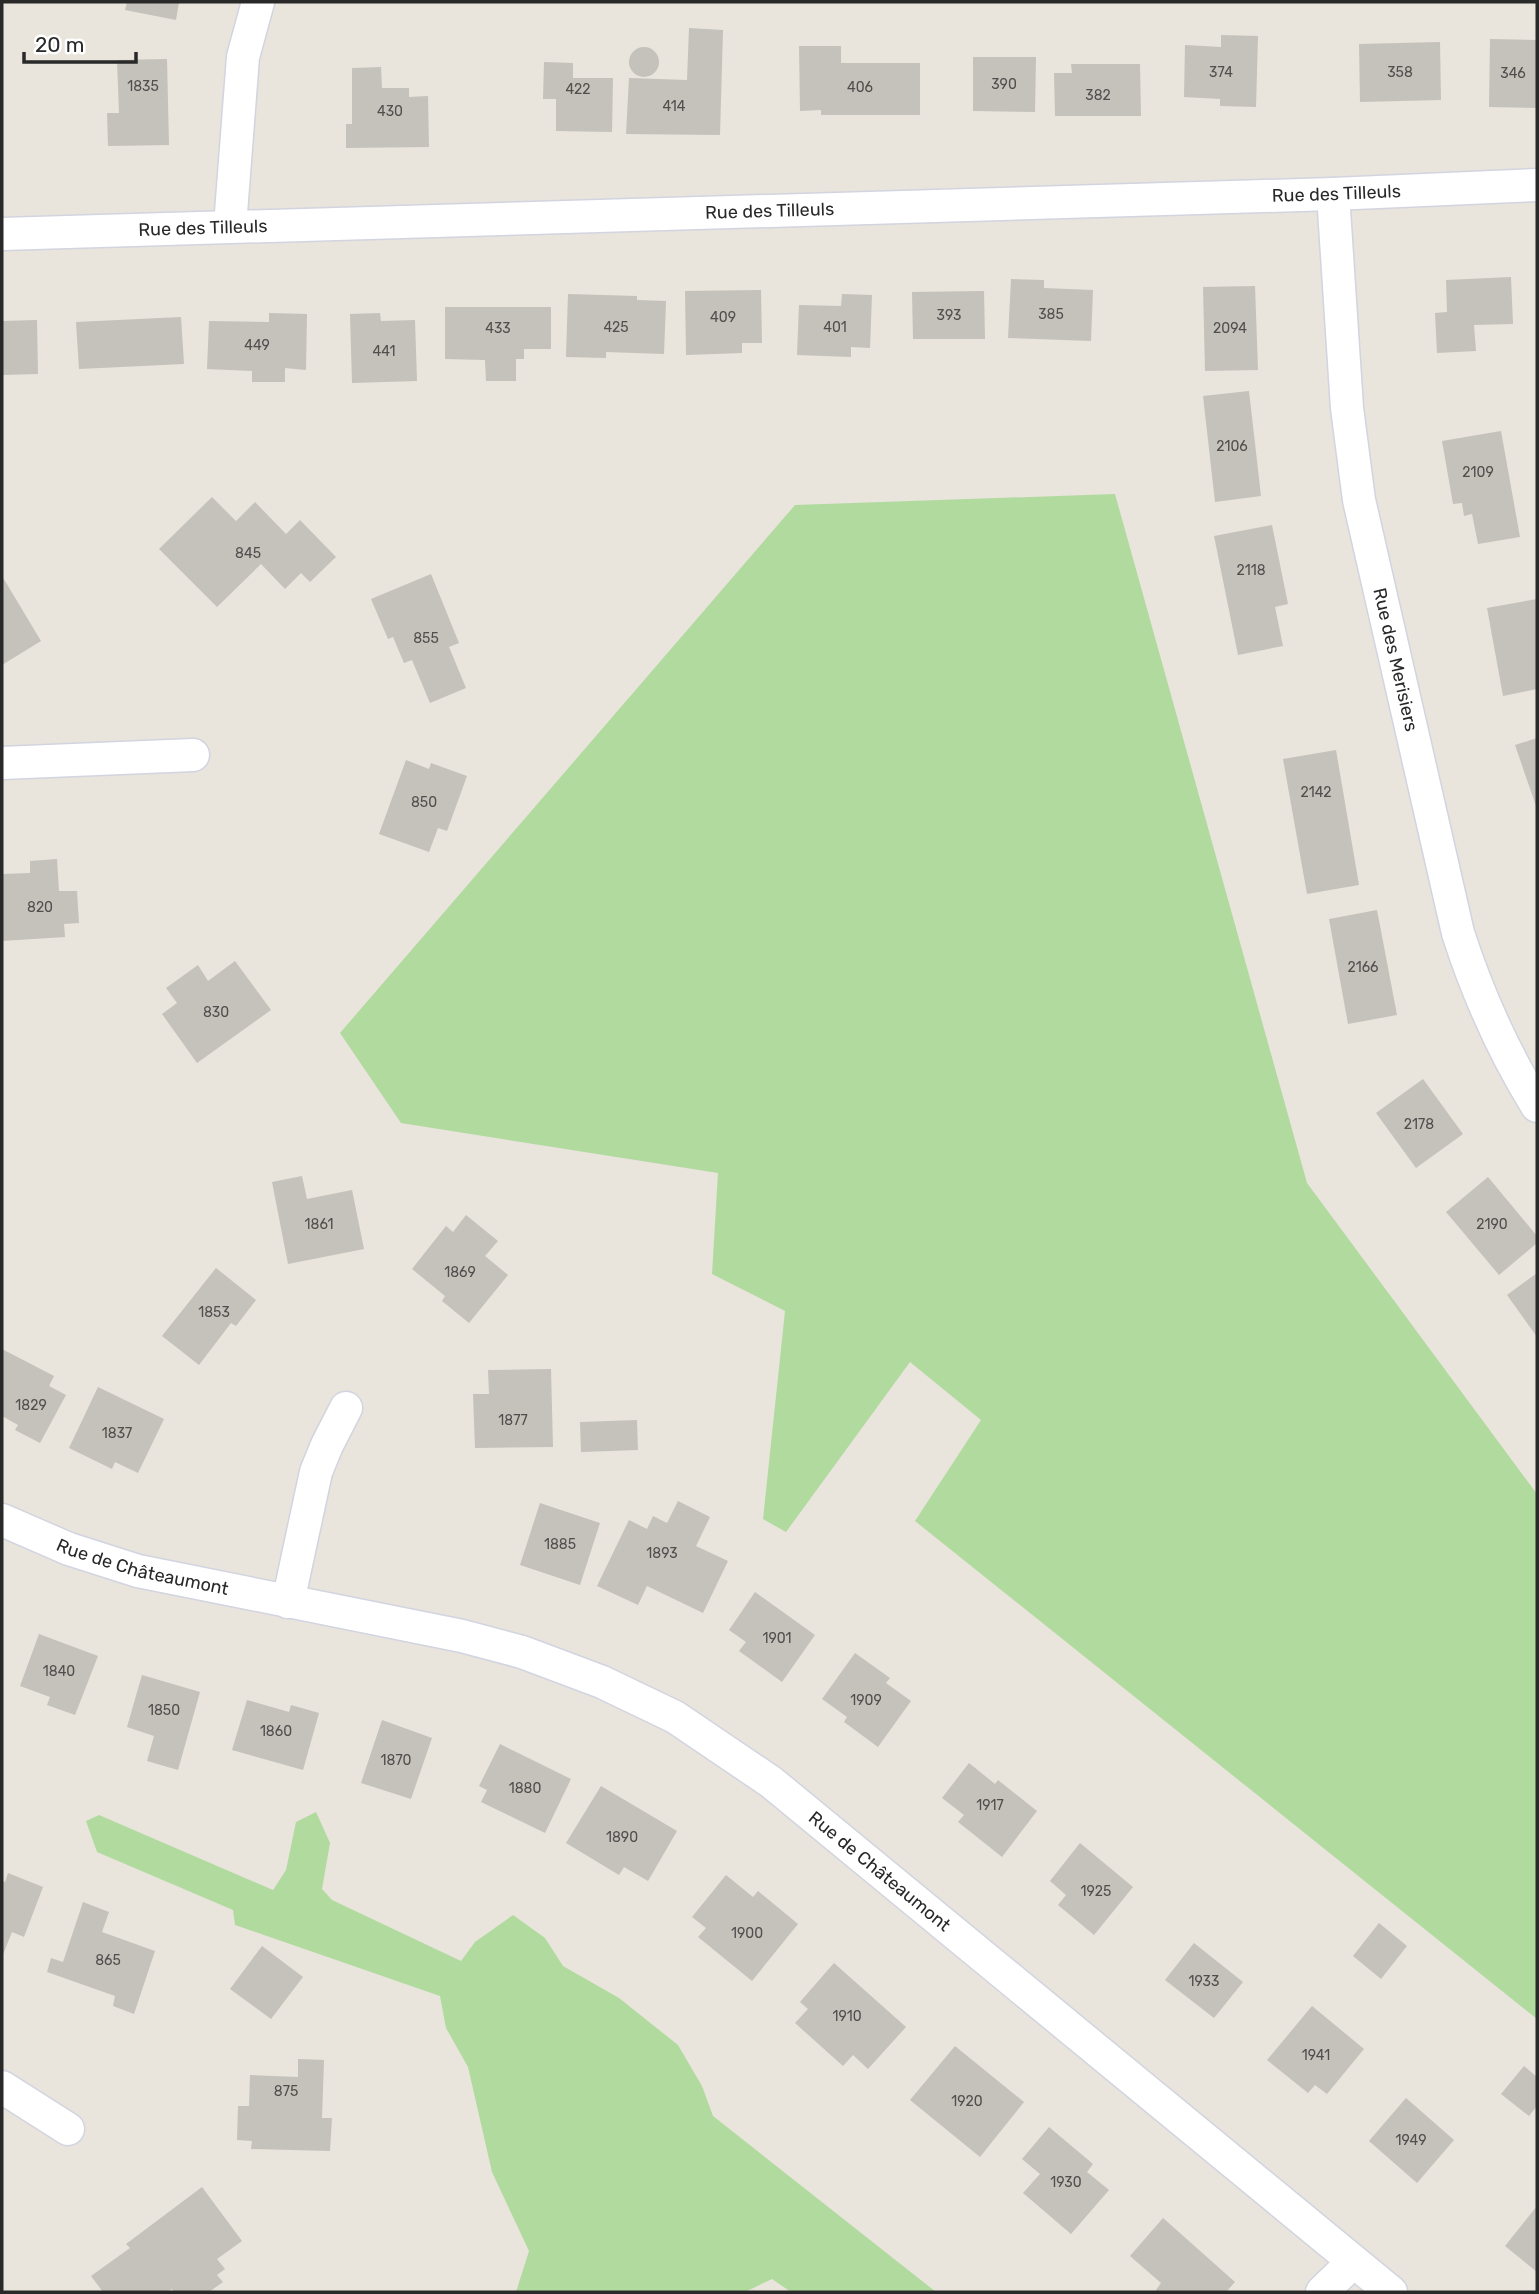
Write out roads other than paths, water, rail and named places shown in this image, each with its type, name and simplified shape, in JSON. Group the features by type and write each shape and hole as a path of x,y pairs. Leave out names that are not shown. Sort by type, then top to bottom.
{"street":[{"path":"230,226 243,57 258,2"},
{"name":"Rue des Tilleuls","path":"2,234 1333,194 1537,185"},
{"name":"Rue des Merisiers","path":"1333,194 1348,408 1359,499 1378,590 1458,933 1473,981 1494,1029 1537,1106"},
{"path":"2,762 193,755"},
{"path":"288,1602 316,1472 346,1408"},
{"name":"Rue de Châteaumont","path":"2,1520 69,1549 138,1571 462,1636 522,1652 602,1682 675,1717 771,1782 1391,2292"},
{"path":"2,2087 68,2129"},
{"path":"1322,2292 1353,2262"}]}
